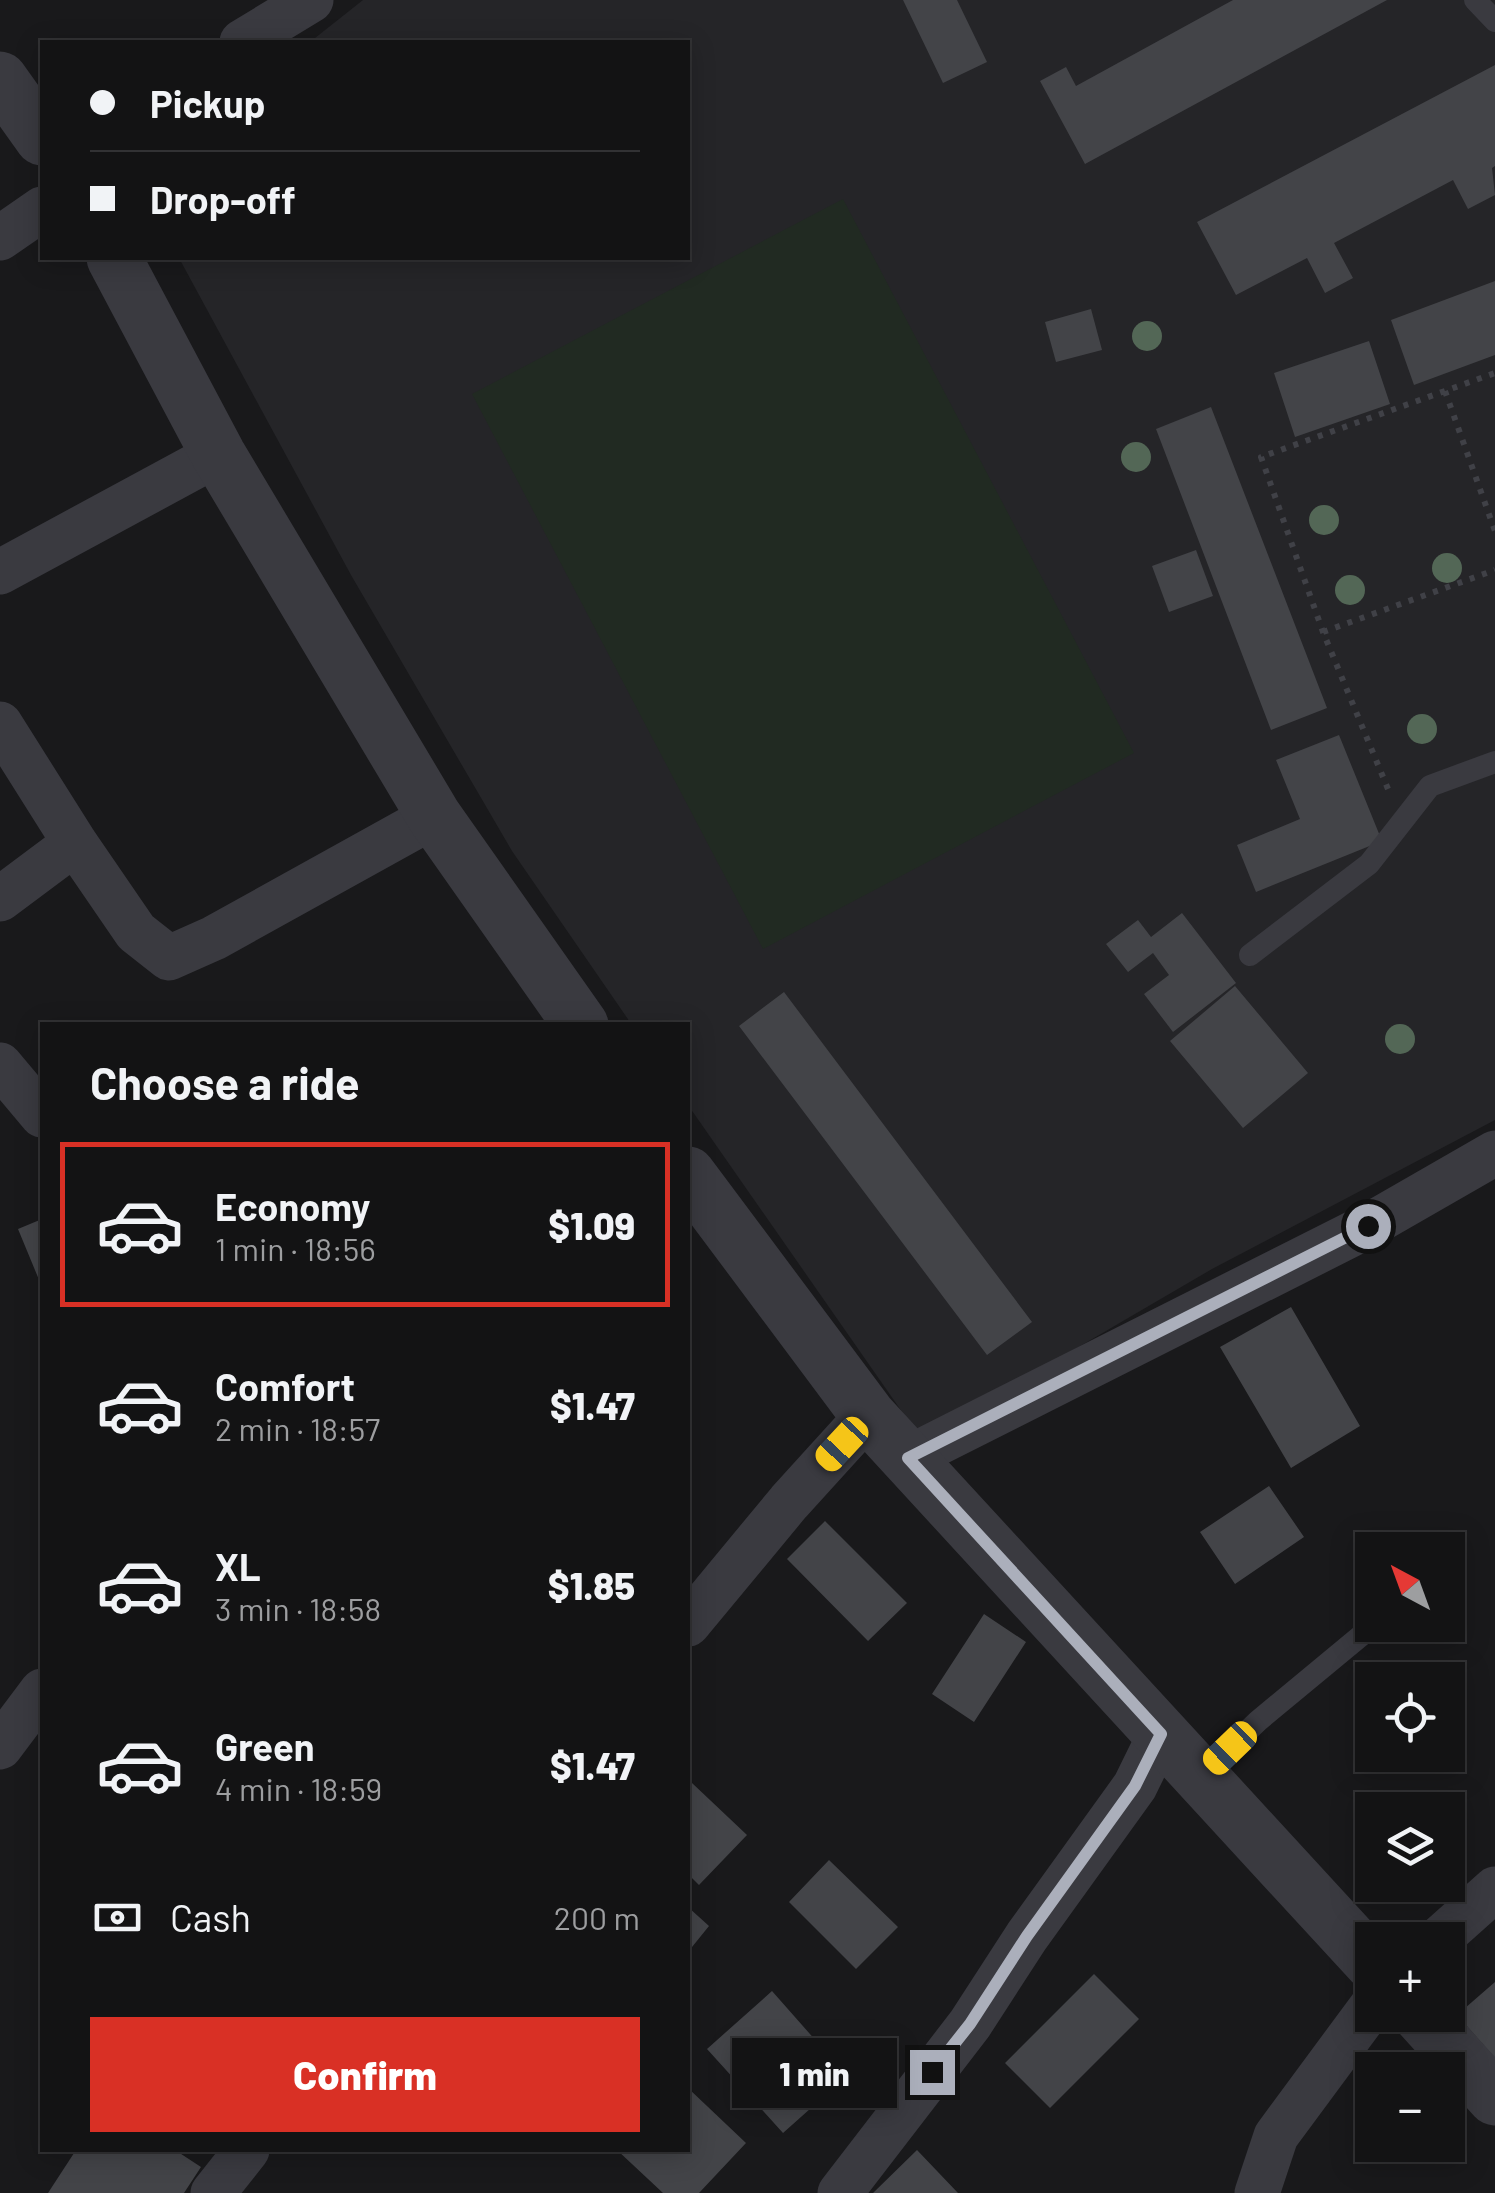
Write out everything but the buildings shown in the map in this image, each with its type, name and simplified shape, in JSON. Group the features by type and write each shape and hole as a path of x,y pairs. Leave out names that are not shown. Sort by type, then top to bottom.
{"street":[{"path":"245,40 311,0"},
{"path":"0,79 40,135"},
{"path":"0,238 40,210"},
{"path":"115,260 218,454 434,816 579,1022"},
{"path":"0,572 218,454"},
{"path":"0,724 74,844 136,932 170,958 214,938 434,816"},
{"path":"0,899 74,844"},
{"path":"0,1065 40,1113"},
{"path":"908,1458 1368,1226 1495,1153"},
{"path":"690,1177 868,1415 1355,1944"},
{"path":"690,1622 788,1502 868,1415"},
{"path":"0,1747 40,1695"},
{"path":"840,2193 970,2024 1027,1936 1135,1786 1161,1734"},
{"path":"1458,1922 1495,1888"},
{"path":"1257,2193 1276,2136 1355,2029"},
{"path":"1435,2032 1495,2098"},
{"path":"213,2193 245,2152"}],"lane":[{"path":"1475,0 1495,21"},
{"path":"1250,955 1369,864 1430,786 1495,762"},
{"path":"1201,1776 1258,1721 1355,1641"}],"path":[{"path":"1402,822 1323,632 1261,457 1495,373"},
{"path":"1445,391 1495,531"},
{"path":"1323,632 1495,570"}],"shaded area":[{"path":"363,0 1495,0 1495,1120 1212,1269 921,1439 690,1108 690,1022 630,1022 512,851 351,575 180,260 690,260 690,40 313,40"},
{"path":"843,199 1134,753 763,949 472,394"}],"route":[{"path":"932,2072 970,2024 1027,1936 1135,1786 1161,1734 908,1458 1368,1226"}]}
